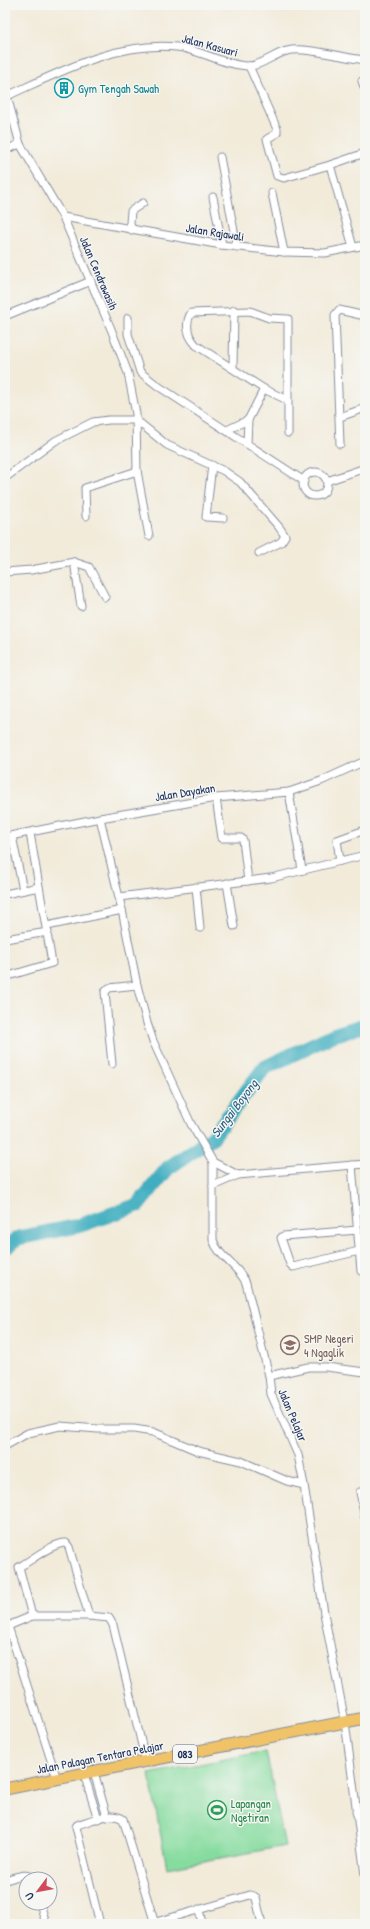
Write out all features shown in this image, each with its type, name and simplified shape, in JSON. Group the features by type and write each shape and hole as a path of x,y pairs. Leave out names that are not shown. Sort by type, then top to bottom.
{"main road":[{"name":"Jalan Palagan Tentara Pelajar","path":"5,1789 365,1718"}],"street":[{"name":"Jalan Kasuari","path":"6,92 110,53 154,46 178,47 249,66 287,50 304,50 365,60"},
{"path":"249,66 277,129 277,132 267,140 277,176 284,178 365,153"},
{"name":"Jalan Cendrawasih","path":"6,92 20,144 63,217 91,281 128,373 136,420 137,471 149,536"},
{"path":"5,150 20,144"},
{"path":"220,156 237,247"},
{"path":"330,165 353,247"},
{"path":"272,193 284,252"},
{"path":"214,197 222,245"},
{"path":"132,230 130,223 131,211 143,203"},
{"name":"Jalan Rajawali","path":"63,217 222,245 284,252 325,253 365,245"},
{"path":"5,316 91,281"},
{"path":"233,367 234,310"},
{"path":"287,400 264,389 233,367 196,345 190,337 186,323 191,312 234,310 250,311 269,318 288,319 288,433"},
{"path":"340,444 336,312 339,310 365,316"},
{"path":"128,318 128,334 140,372 158,386 304,481"},
{"path":"247,444 248,420 264,389"},
{"path":"340,417 365,408"},
{"path":"5,478 55,442 93,422 109,420 136,420 167,445 224,471 248,489 284,533 285,538 281,542 259,553"},
{"path":"227,430 248,420"},
{"path":"212,465 206,518 223,518"},
{"path":"327,481 365,468"},
{"path":"86,516 84,488 137,471"},
{"path":"313,472 320,473 327,481 326,489 321,494 314,496 308,493 304,488 304,481 307,475 313,472"},
{"path":"74,562 81,606"},
{"path":"5,572 30,570 74,562 89,567 105,597"},
{"name":"Jalan Dayakan","path":"8,837 100,818 216,798 289,792 321,782 365,761"},
{"path":"289,792 302,870"},
{"path":"216,798 222,838 241,838 243,840 248,881"},
{"path":"100,818 122,910 137,985 153,1041 191,1124 213,1162 238,1175"},
{"path":"340,861 337,840 365,830"},
{"path":"5,977 52,963 48,929 30,833"},
{"path":"8,837 23,890"},
{"path":"119,897 271,878 365,855"},
{"path":"226,883 234,926"},
{"path":"5,894 39,887"},
{"path":"196,887 200,928"},
{"path":"5,939 122,910"},
{"path":"112,1064 105,992 109,988 137,985"},
{"name":"Jalan Pelajar","path":"213,1162 213,1240 216,1248 241,1274 246,1283 269,1376 271,1394 298,1455 324,1613 345,1722 365,1875"},
{"path":"213,1186 238,1175 365,1164"},
{"path":"352,1165 361,1271"},
{"path":"358,1230 283,1236 281,1238 290,1264 293,1267 359,1250"},
{"path":"269,1376 308,1367 326,1367 365,1372"},
{"path":"5,1446 28,1433 60,1426 98,1429 134,1429 152,1432 198,1451 240,1461 287,1481 304,1485"},
{"path":"360,1492 365,1518"},
{"path":"32,1616 19,1567 30,1562 60,1543 66,1543 69,1547 89,1616"},
{"path":"57,1779 6,1626 32,1616 89,1616 109,1618 146,1762"},
{"path":"89,1773 107,1817"},
{"path":"89,1773 98,1819"},
{"path":"356,1812 365,1811"},
{"path":"100,1924 76,1825 107,1817 119,1817 123,1819 153,1923 252,1895 256,1898 262,1924"},
{"path":"5,1880 18,1877"},
{"path":"199,1909 202,1924"},
{"path":"42,1911 46,1924"}],"green space":[{"name":"Lapangan Ngetiran","path":"266,1751 285,1846 167,1868 149,1774"}],"waterway":[{"name":"Sungai Boyong","path":"5,1248 18,1238 78,1226 138,1205 168,1168 211,1139 264,1068 333,1035 365,1025"}],"place":[{"name":"Gym Tengah Sawah","path":"64,88"},
{"name":"SMP Negeri 4 Ngaglik","path":"290,1345"},
{"name":"Lapangan Ngetiran","path":"217,1810"}]}
